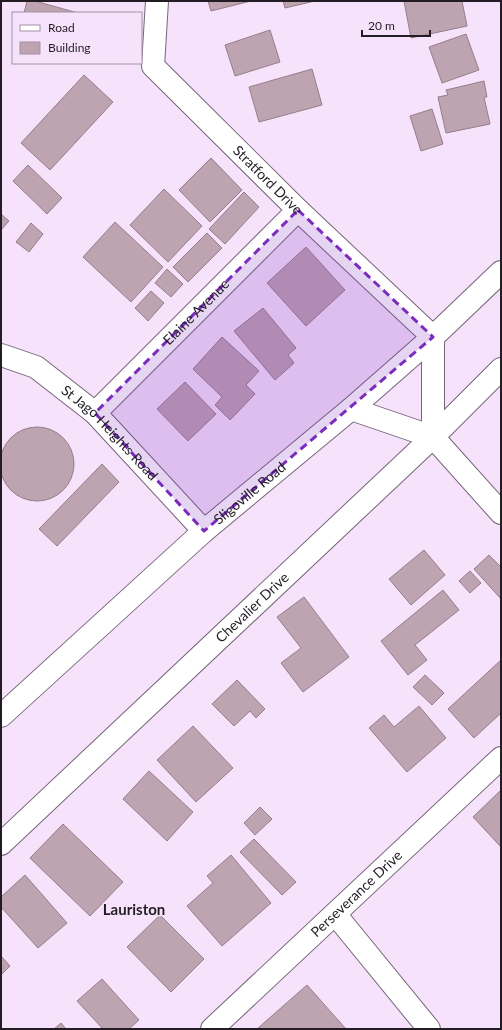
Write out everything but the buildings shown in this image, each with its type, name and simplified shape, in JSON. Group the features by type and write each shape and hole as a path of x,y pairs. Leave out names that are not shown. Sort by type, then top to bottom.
{"street":[{"name":"Stratford Drive","path":"157,1 153,66 298,210 433,337"},
{"name":"Elaine Avenue","path":"95,413 298,210"},
{"name":"Sligoville Road","path":"1,716 204,531 351,410 433,337 501,272"},
{"path":"433,337 433,437"},
{"name":"St Jago Heights Road","path":"1,355 36,367 95,413 204,531"},
{"name":"Chevalier Drive","path":"1,844 433,437 501,369"},
{"path":"351,410 433,437 501,513"},
{"name":"Perseverance Drive","path":"212,1029 501,758"},
{"path":"335,914 429,1029"}],"highlighted area":[{"path":"298,210 433,337 204,531 95,413"}],"district":[{"name":"Lauriston","path":"134,910"}]}
